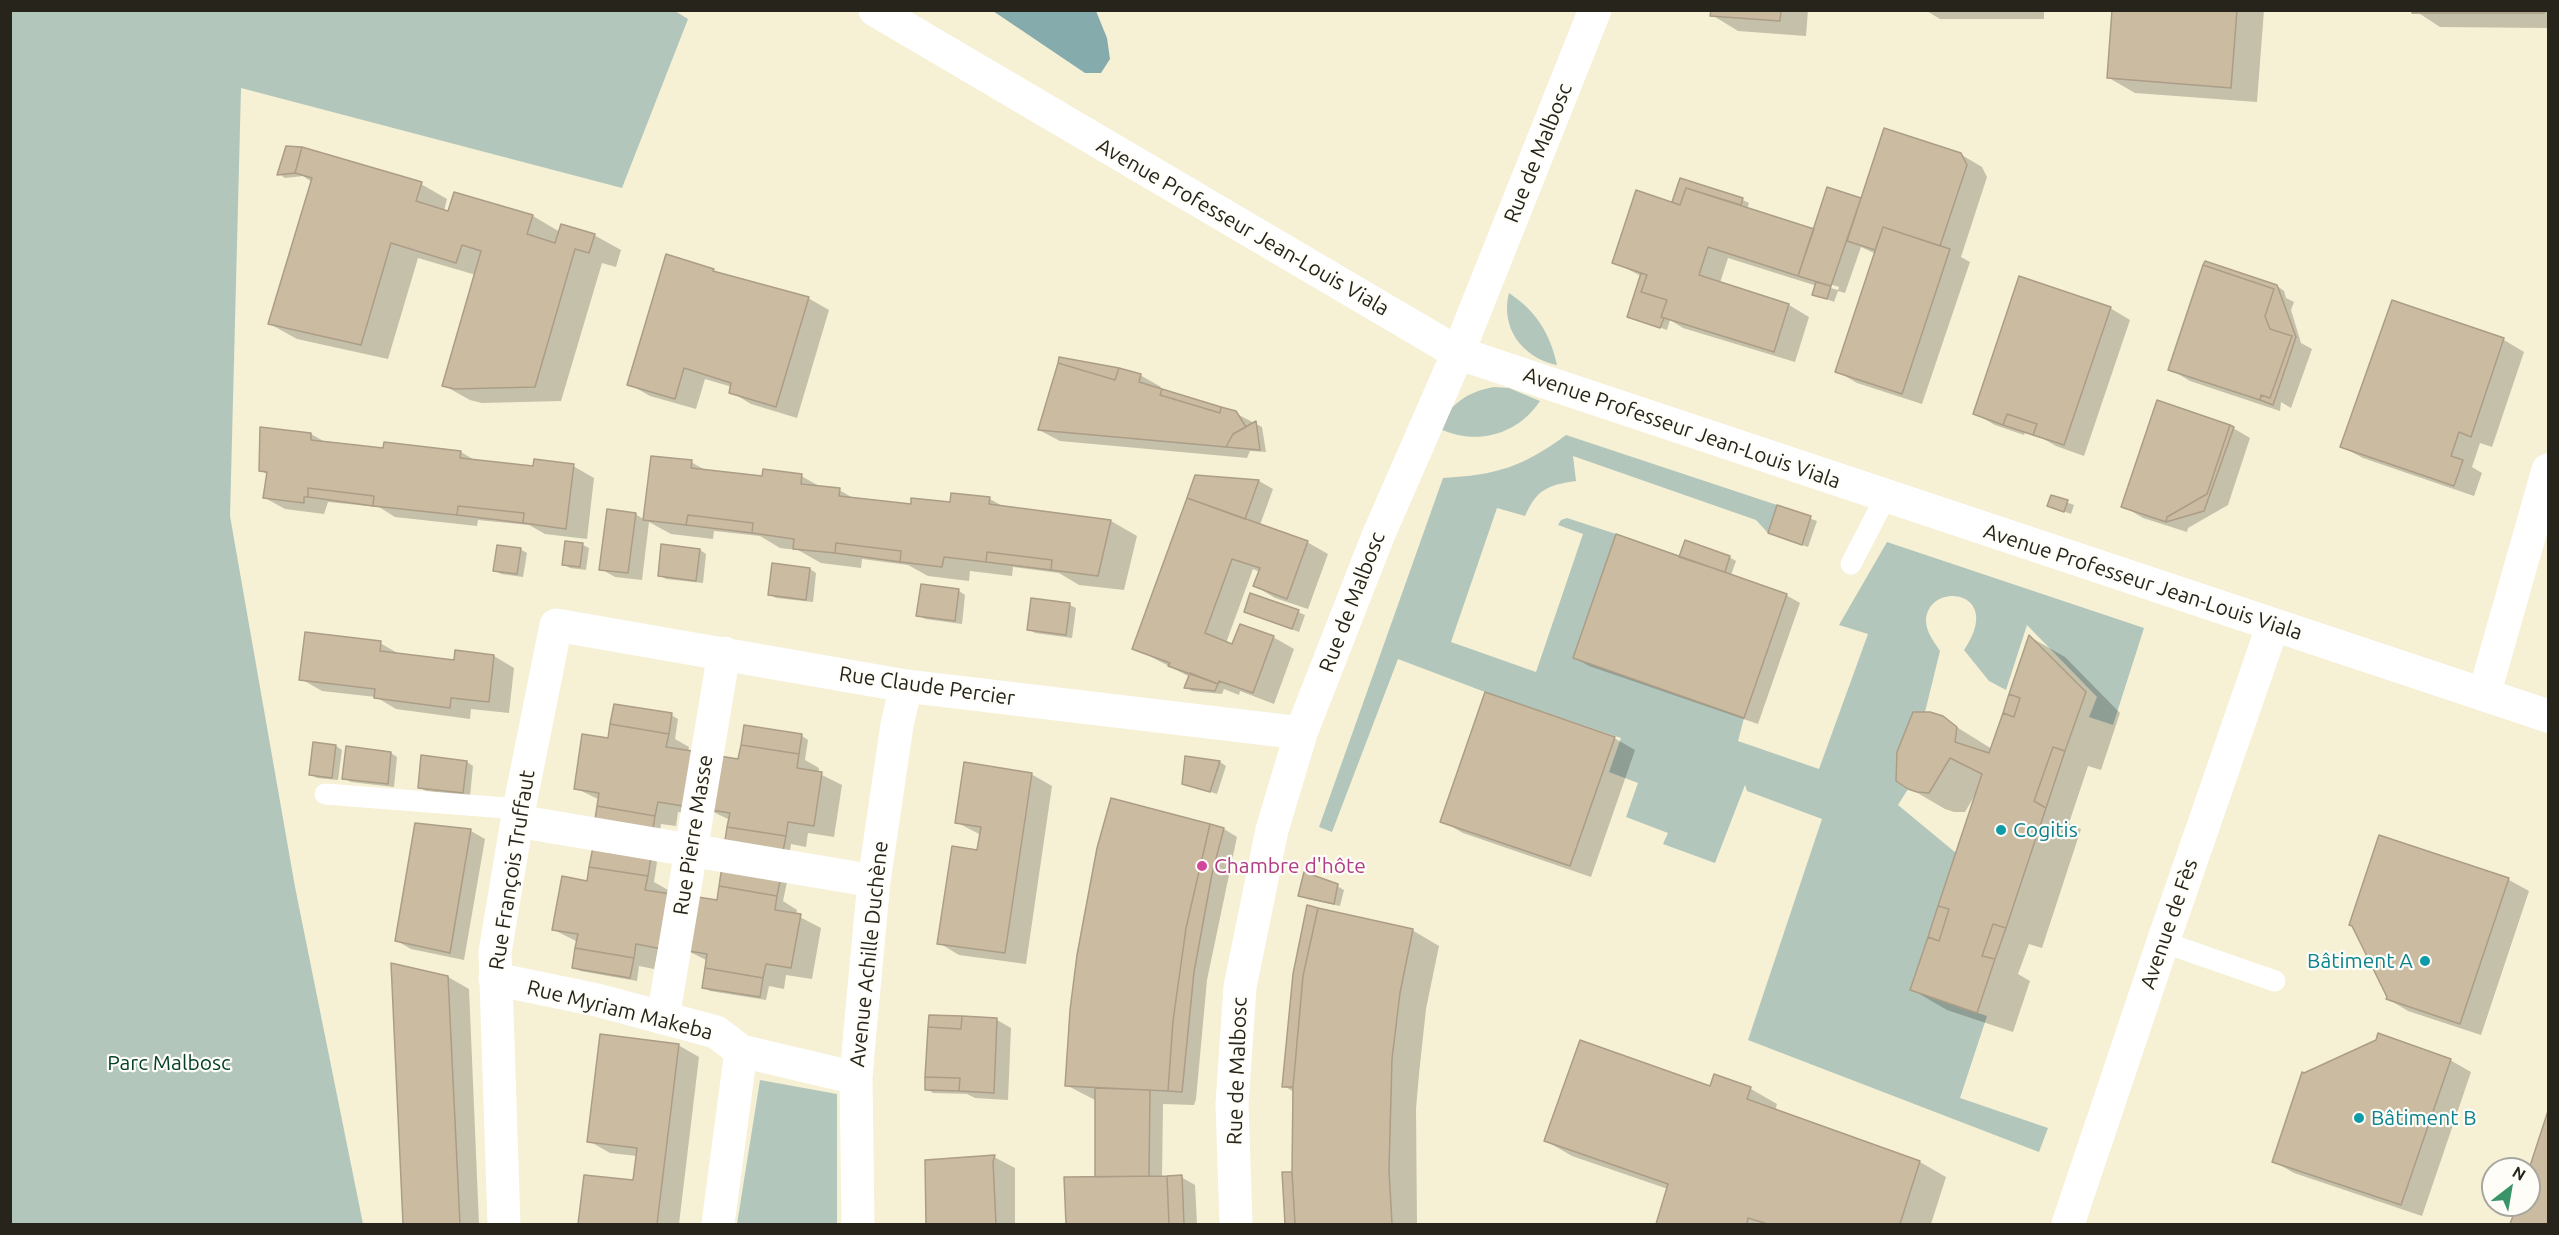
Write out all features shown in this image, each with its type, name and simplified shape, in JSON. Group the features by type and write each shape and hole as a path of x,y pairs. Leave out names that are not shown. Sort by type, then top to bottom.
{"street":[{"name":"Avenue Professeur Jean-Louis Viala","path":"875,10 1458,353 2548,716"},
{"name":"Rue de Malbosc","path":"1236,1224 1232,1104 1240,987 1270,836 1301,733 1378,536 1458,353 1595,10"},
{"path":"2484,695 2548,470"},
{"name":"Rue Claude Percier","path":"556,625 906,686 1301,733"},
{"name":"Rue François Truffaut","path":"504,1224 495,952 518,815 556,625"},
{"name":"Avenue de Fès","path":"2068,1224 2273,625"},
{"name":"Rue Pierre Masse","path":"663,1018 724,653"},
{"name":"Avenue Achille Duchène","path":"858,1224 856,1078 874,880 897,725 906,686"},
{"path":"518,815 691,850 874,880"},
{"name":"Rue Myriam Makeba","path":"495,979 597,1000 716,1032 741,1051"},
{"path":"718,1224 741,1051 856,1078"}],"lane":[{"path":"1851,564 1886,496"},
{"path":"325,794 518,815"},
{"path":"2163,942 2275,981"}],"green space":[{"name":"Parc Malbosc","path":"11,11 675,11 688,19 622,188 241,88 230,516 295,887 363,1224 11,1224"},
{"path":"1509,293 1527,307 1546,333 1557,365 1533,356 1516,339 1508,318"},
{"path":"1494,387 1509,388 1540,401 1519,423 1494,434 1480,437 1466,436 1438,428 1448,412 1460,400 1475,392"},
{"path":"1566,435 1777,505 1768,533 1756,520 1573,456 1576,481 1558,484 1544,490 1534,500 1525,516 1497,508 1451,642 1536,672 1583,534 1558,525 1561,520 1567,518 1616,534 1573,658 1744,718 1738,741 1819,769 1868,634 1839,625 1887,542 2144,628 2113,725 2089,717 2097,697 2027,625 2006,690 1989,681 1964,650 1974,630 1976,614 1971,603 1961,597 1950,596 1938,600 1930,608 1926,621 1929,633 1940,651 1925,712 1913,712 1897,752 1896,781 1908,789 1898,805 1956,853 1910,990 1987,1016 1960,1098 2048,1128 2039,1152 1748,1040 1822,819 1747,791 1745,785 1715,863 1663,844 1668,833 1626,817 1638,783 1609,772 1621,738 1485,692 1398,659 1332,832 1319,827 1443,478 1494,472 1536,455"},
{"path":"760,1080 837,1094 837,1224 737,1224"}],"water":[{"path":"993,11 1096,11 1107,38 1110,59 1101,73 1085,73"}],"building":[{"path":"1711,10 1781,10 1780,21 1710,16"},
{"path":"2112,10 2237,10 2231,88 2107,78"},
{"path":"2412,10 2547,10 2544,13 2412,13"},
{"path":"1884,128 1961,153 1967,165 1940,246 1883,227 1875,250 1847,241"},
{"path":"286,146 302,147 295,173 277,175"},
{"path":"302,147 422,182 416,201 448,211 454,192 533,215 527,234 555,243 561,224 595,234 589,253 575,249 535,387 455,389 442,386 481,251 462,245 456,263 391,243 361,345 268,324 312,178 295,173"},
{"path":"1680,178 1743,198 1741,205 1686,188 1680,205 1672,202"},
{"path":"1827,187 1861,198 1831,286 1798,276"},
{"path":"1686,188 1814,229 1798,276 1708,247 1699,275 1789,304 1774,352 1661,317 1667,300 1641,292 1647,275 1612,263 1636,190 1680,205"},
{"path":"1883,227 1950,249 1902,394 1835,372"},
{"path":"666,254 714,269 713,271 809,297 776,407 729,393 731,383 684,368 675,399 627,385"},
{"path":"2205,261 2277,285 2296,337 2273,405 2260,400 2261,395 2270,398 2292,336 2270,329 2265,316 2274,289 2203,265"},
{"path":"2203,265 2274,289 2265,316 2270,329 2292,336 2270,398 2261,395 2260,400 2168,370"},
{"path":"1641,273 1647,275 1641,292 1667,300 1660,328 1627,317"},
{"path":"2019,276 2111,307 2064,445 2033,435 2037,424 2007,414 2003,425 1973,414"},
{"path":"1816,282 1831,286 1827,299 1812,295"},
{"path":"2392,300 2504,338 2471,437 2459,432 2451,456 2463,460 2454,486 2340,447"},
{"path":"1059,357 1119,368 1115,380 1058,363"},
{"path":"1058,363 1115,380 1119,368 1141,374 1139,382 1162,389 1160,395 1220,413 1221,407 1236,411 1246,427 1233,434 1226,447 1038,430"},
{"path":"1162,389 1221,407 1220,413 1160,395"},
{"path":"2157,400 2230,425 2207,494 2167,517 2166,522 2121,507"},
{"path":"2007,414 2037,424 2033,435 2003,425"},
{"path":"1256,421 1260,450 1226,447 1233,434"},
{"path":"2230,425 2234,427 2204,511 2166,522 2167,517 2207,494"},
{"path":"260,427 311,433 311,440 383,448 384,442 461,451 460,458 533,466 534,459 574,464 566,529 523,523 524,513 458,506 457,515 373,506 374,496 308,488 308,497 304,497 304,503 263,498 267,472 259,471"},
{"path":"651,456 692,460 691,468 762,476 763,469 802,474 801,484 840,488 839,496 911,504 911,498 950,502 951,493 990,497 989,504 1111,520 1098,576 1051,570 1052,560 987,552 986,562 944,557 942,567 900,562 901,551 836,543 835,553 793,549 794,539 752,533 753,523 688,515 686,525 643,520"},
{"path":"1195,475 1259,480 1245,519 1187,498"},
{"path":"308,488 374,496 373,506 308,497"},
{"path":"2051,495 2068,500 2064,512 2047,506"},
{"path":"1187,498 1308,541 1287,599 1253,586 1260,568 1232,559 1205,633 1232,644 1240,624 1274,636 1253,693 1219,681 1218,684 1168,666 1170,663 1132,649"},
{"path":"1777,505 1811,516 1802,545 1768,533"},
{"path":"458,506 524,513 523,523 457,515"},
{"path":"607,509 636,513 628,573 599,570"},
{"path":"688,515 753,523 752,533 686,525"},
{"path":"1616,534 1787,594 1744,718 1573,658"},
{"path":"1685,540 1730,556 1725,572 1679,557"},
{"path":"565,541 583,543 580,567 562,565"},
{"path":"836,543 901,551 900,562 835,553"},
{"path":"661,544 700,549 696,581 658,576"},
{"path":"497,545 521,548 517,574 493,571"},
{"path":"987,552 1052,560 1051,570 986,562"},
{"path":"772,563 810,568 806,600 768,595"},
{"path":"921,584 959,589 955,621 916,616"},
{"path":"1250,593 1299,610 1292,629 1244,612"},
{"path":"1031,598 1070,603 1066,635 1027,630"},
{"path":"305,632 381,641 380,651 454,660 455,650 494,655 489,702 451,698 450,708 374,698 375,689 299,680"},
{"name":"Cogitis","path":"2029,635 2086,692 2065,751 2053,747 2034,801 2046,808 2006,928 1993,924 1982,956 1995,959 1977,1013 1910,990 1928,937 1939,941 1949,909 1938,906 1982,774 1950,758 1929,793 1917,792 1896,781 1897,752 1913,712 1930,712 1943,716 1957,727 1955,742 1989,753 2003,713 2014,717 2020,698 2009,694"},
{"path":"1190,673 1218,684 1215,691 1184,688"},
{"path":"1485,692 1615,737 1570,866 1440,822"},
{"path":"2009,694 2020,698 2014,717 2003,713"},
{"path":"614,704 672,713 669,734 610,724"},
{"path":"610,724 669,734 666,747 692,751 683,806 658,802 655,816 597,806 599,793 574,789 582,734 608,738"},
{"path":"744,725 802,734 799,754 741,745"},
{"path":"313,742 336,745 332,778 309,775"},
{"path":"741,745 799,754 797,768 822,772 814,826 788,822 786,836 727,827 730,813 704,809 713,755 738,759"},
{"path":"346,746 391,752 388,784 342,779"},
{"path":"2053,747 2065,751 2046,808 2034,801"},
{"path":"421,755 467,761 463,793 418,788"},
{"path":"1185,756 1220,761 1210,792 1182,784"},
{"path":"964,762 1032,773 1005,953 937,944 952,846 977,850 981,827 955,823"},
{"path":"1111,798 1210,824 1186,928 1173,1021 1168,1091 1065,1086 1070,1010 1077,955 1097,848"},
{"path":"597,806 655,816 652,835 594,826"},
{"path":"415,823 471,829 450,953 395,941"},
{"path":"1210,824 1224,828 1212,874 1194,972 1182,1092 1168,1091 1173,1021 1186,928"},
{"path":"727,827 786,836 782,856 724,847"},
{"name":"Bâtiment A","path":"2379,835 2509,878 2460,1024 2386,999 2352,926 2349,925"},
{"path":"593,847 651,857 648,876 589,867"},
{"path":"722,866 781,876 777,896 719,886"},
{"path":"589,867 648,876 645,890 671,894 662,949 636,944 634,958 575,948 578,934 552,930 562,876 587,881"},
{"path":"1304,872 1338,884 1334,904 1298,896"},
{"path":"719,886 777,896 775,910 801,914 791,968 766,964 763,978 705,968 707,954 682,950 691,896 717,900"},
{"path":"1307,905 1318,908 1303,976 1293,1087 1282,1087 1293,974"},
{"path":"1938,906 1949,909 1939,941 1928,937"},
{"path":"1318,908 1413,929 1400,993 1392,1059 1389,1170 1392,1224 1295,1224 1292,1172 1293,1087 1303,976"},
{"path":"1993,924 2006,928 1995,959 1982,956"},
{"path":"575,948 634,958 630,978 572,968"},
{"path":"391,963 448,976 460,1224 403,1224"},
{"path":"705,968 763,978 760,997 702,988"},
{"path":"929,1015 962,1016 961,1029 928,1027"},
{"path":"962,1016 997,1018 994,1093 959,1091 960,1078 925,1077 928,1027 961,1029"},
{"name":"Bâtiment B","path":"2378,1033 2451,1059 2401,1205 2272,1162 2302,1072 2376,1040"},
{"path":"600,1034 679,1044 657,1224 578,1224 584,1175 633,1180 637,1148 587,1142"},
{"path":"1580,1040 1710,1086 1714,1074 1751,1087 1747,1099 1920,1161 1900,1224 1768,1224 1748,1218 1747,1224 1656,1224 1668,1184 1544,1141"},
{"path":"925,1077 960,1078 959,1091 925,1090"},
{"path":"1095,1088 1150,1090 1149,1176 1095,1177"},
{"path":"2548,1111 2548,1224 2510,1224 2513,1217 2541,1217 2541,1157 2533,1157"},
{"path":"995,1155 993,1162 996,1224 926,1224 925,1160"},
{"path":"1282,1172 1292,1172 1295,1224 1285,1224"},
{"path":"1182,1175 1184,1224 1169,1224 1167,1176"},
{"path":"1167,1176 1169,1224 1066,1224 1064,1177"}],"place":[{"name":"Cogitis","path":"2001,830"},
{"name":"Chambre d'hôte","path":"1202,866"},
{"name":"Bâtiment A","path":"2425,961"},
{"name":"Bâtiment B","path":"2359,1118"}]}
